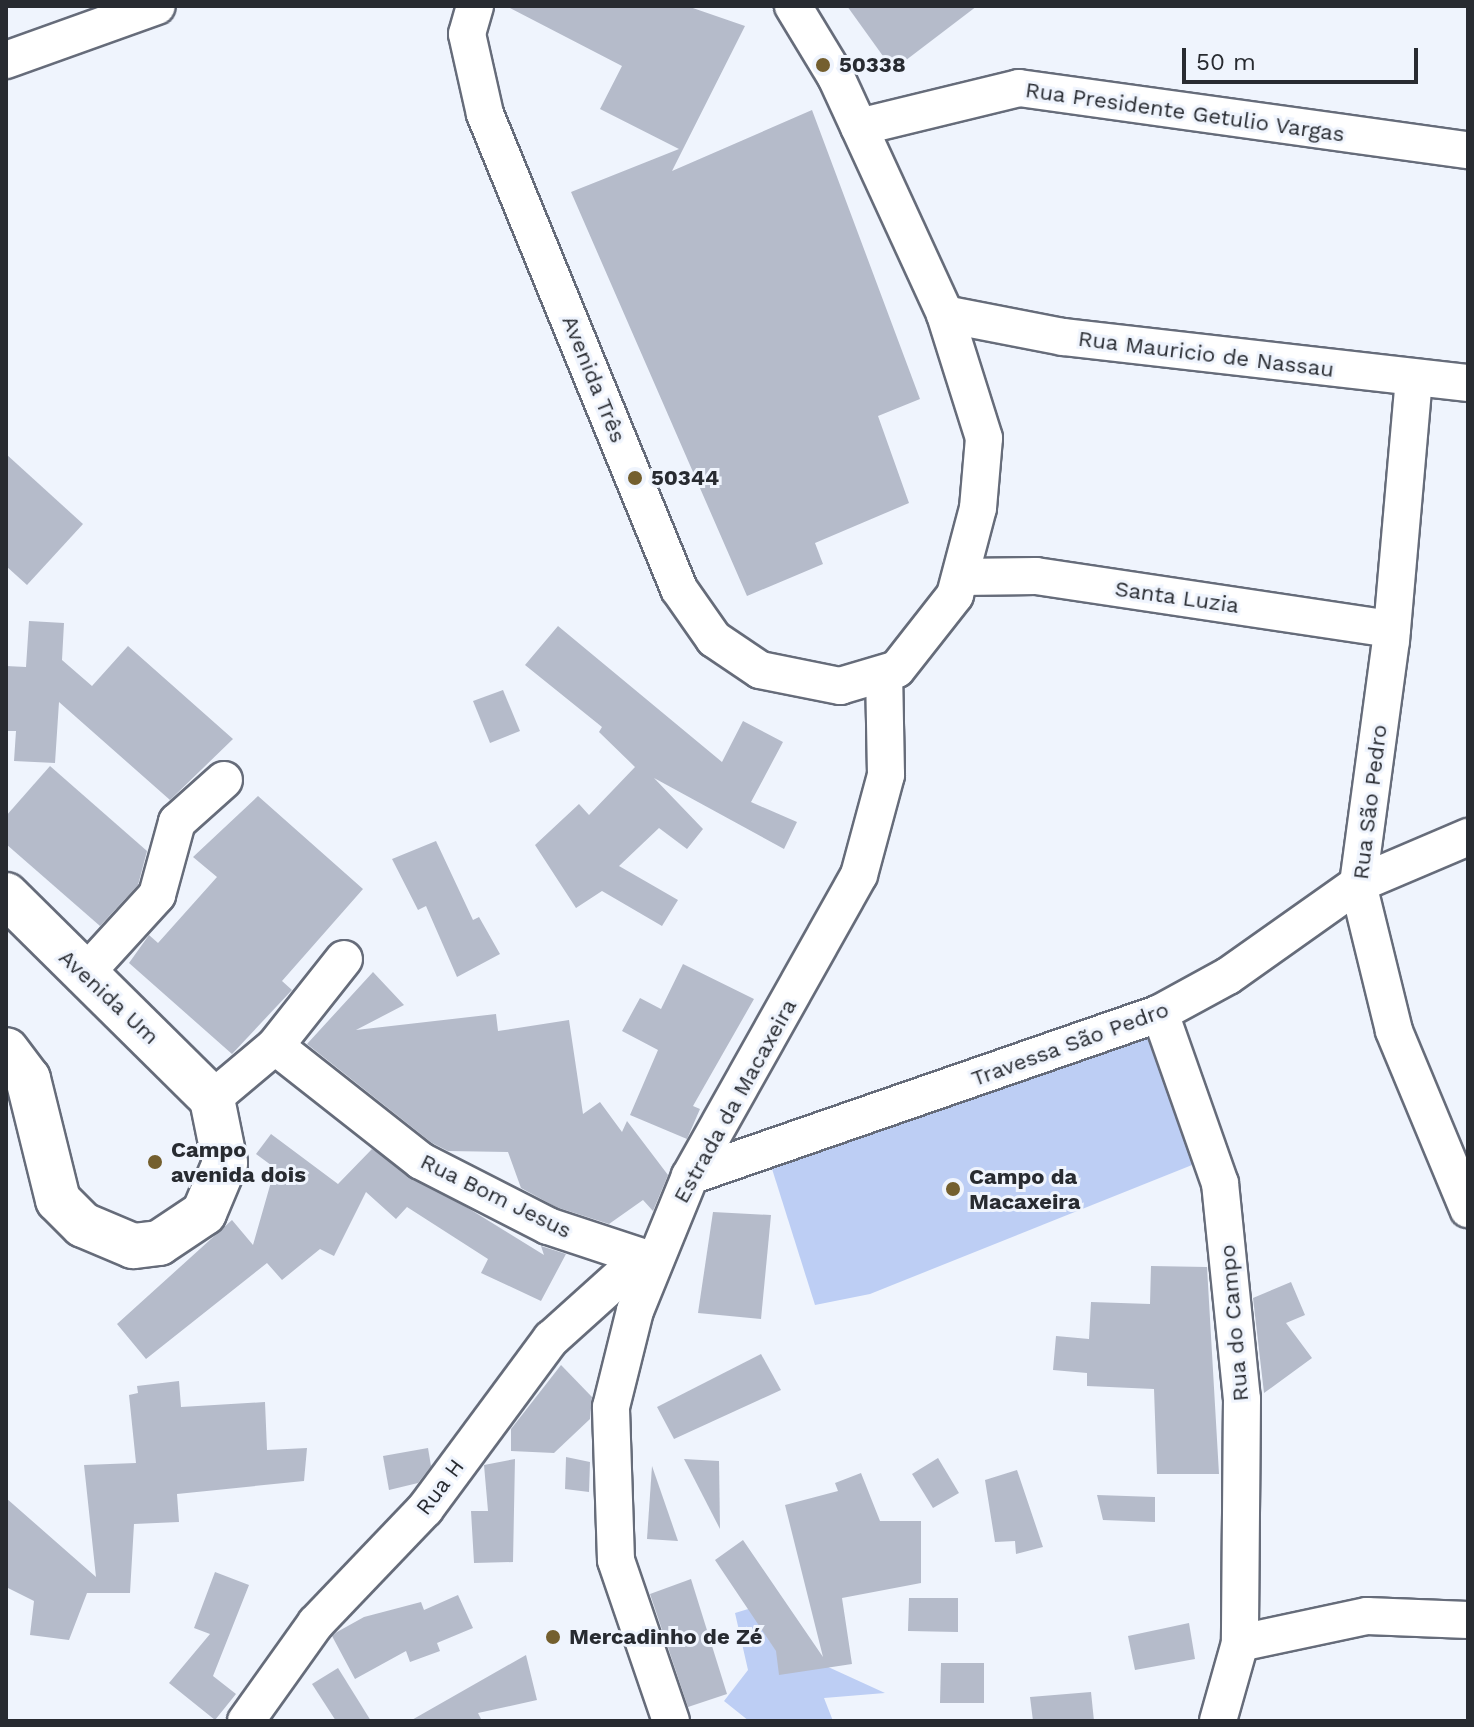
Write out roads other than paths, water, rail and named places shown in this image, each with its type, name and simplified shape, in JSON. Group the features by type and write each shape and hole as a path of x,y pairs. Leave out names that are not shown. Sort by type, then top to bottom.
{"street":[{"path":"6,60 157,6"},
{"name":"Avenida Três","path":"475,6 467,34 485,114 699,624 773,676 840,686 884,674 912,654 961,577 984,438 945,314 859,127 793,6"},
{"name":"Rua Presidente Getulio Vargas","path":"859,127 1019,88 1468,150"},
{"name":"Rua Mauricio de Nassau","path":"945,314 1063,337 1468,383"},
{"name":"Rua São Pedro","path":"1414,378 1392,629 1358,884 1394,1031 1468,1209"},
{"name":"Santa Luzia","path":"961,577 1036,576 1392,629"},
{"name":"Estrada da Macaxeira","path":"671,1721 616,1560 608,1454 621,1360 647,1260 690,1176 859,875 886,775 884,674"},
{"path":"83,976 157,895 170,831 224,780"},
{"name":"Travessa São Pedro","path":"690,1176 1160,1013 1228,976 1358,884 1468,837"},
{"name":"Avenida Um","path":"6,895 83,976 212,1099"},
{"path":"6,1050 28,1079 58,1200 107,1241 159,1243 204,1213 225,1163 212,1099 275,1046 344,959"},
{"name":"Rua do Campo","path":"1160,1013 1207,1139 1226,1224 1242,1399 1240,1643 1218,1721"},
{"name":"Rua Bom Jesus","path":"275,1046 421,1161 548,1226 647,1260"},
{"name":"Rua H","path":"246,1721 316,1623 425,1509 551,1339 647,1260"},
{"path":"1240,1643 1367,1616 1468,1620"}],"place":[{"name":"50338","path":"823,65"},
{"name":"50344","path":"635,478"},
{"name":"Campo avenida dois","path":"155,1162"},
{"name":"Campo da Macaxeira","path":"953,1189"},
{"name":"Mercadinho de Zé","path":"553,1637"}]}
